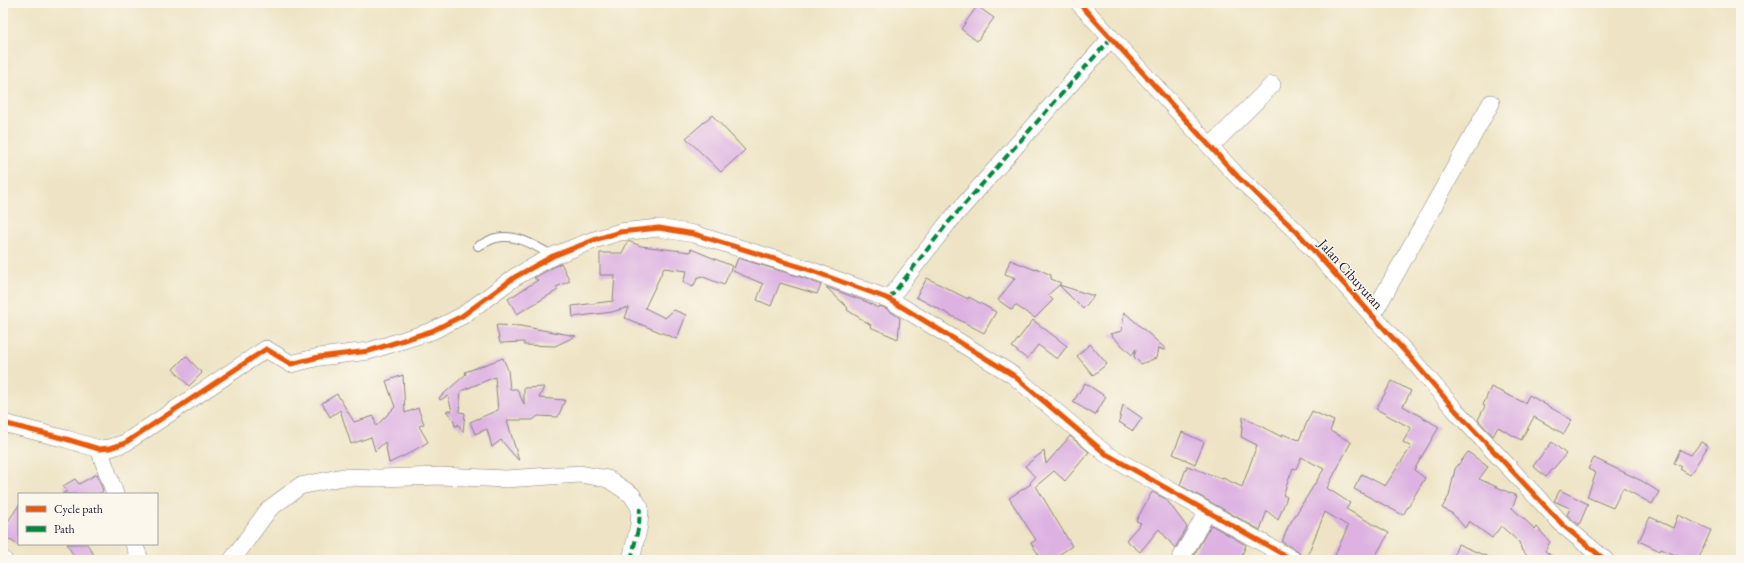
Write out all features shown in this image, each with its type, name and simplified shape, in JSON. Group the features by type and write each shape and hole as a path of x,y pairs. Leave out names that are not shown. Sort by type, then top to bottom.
{"street":[{"name":"Jalan Cibuyutan","path":"1079,3 1238,177 1297,232 1409,356 1456,411 1563,525 1605,560"},
{"path":"889,299 947,224 1111,38"},
{"path":"1210,146 1272,85"},
{"path":"1372,316 1491,103"},
{"path":"3,423 99,449 110,448 125,443 264,350 268,349 291,364 325,356 369,351 397,343 432,331 462,316 516,277 553,256 620,232 659,228 694,234 748,250 807,269 889,299 1013,376 1106,454 1293,560"},
{"path":"99,449 116,493"},
{"path":"232,560 269,509 300,486 343,477 379,478 441,476 506,479 580,474 608,479 632,495 640,508 639,525 631,560"},
{"path":"1180,560 1207,512"},
{"path":"134,545 140,560"}],"lane":[{"path":"478,246 495,238 511,237 532,244 553,256"}],"building":[{"path":"977,6 994,18 977,41 961,29"},
{"path":"712,115 745,150 721,172 686,138"},
{"path":"628,241 641,246 690,252 691,249 732,266 724,285 701,276 698,277 693,287 683,282 687,271 664,268 645,308 665,318 674,310 686,315 677,339 625,318 629,307 612,312 573,317 572,306 613,301 615,275 600,275 600,253 622,253"},
{"path":"738,258 804,278 821,285 817,294 780,283 771,306 757,300 763,284 733,271"},
{"path":"1010,260 1036,270 1036,268 1051,275 1051,279 1061,283 1048,295 1053,300 1035,318 1015,305 1012,310 998,300 1015,278 1005,274"},
{"path":"561,263 570,281 556,287 558,290 517,314 508,299 538,280 534,278"},
{"path":"927,278 968,299 969,297 996,312 984,333 916,297"},
{"path":"1059,285 1094,296 1083,309"},
{"path":"826,287 867,302 878,308 879,306 885,308 900,318 898,339 870,327 871,325 847,310 848,308"},
{"path":"1124,312 1166,349 1158,348 1156,358 1141,364 1134,357 1136,349 1132,355 1110,334 1122,331"},
{"path":"1033,320 1067,346 1057,359 1038,345 1027,359 1012,347"},
{"path":"496,325 520,326 576,336 555,346 524,345 524,342 500,343"},
{"path":"1090,344 1107,364 1093,375 1077,356"},
{"path":"186,356 202,373 189,386 173,369"},
{"path":"503,358 508,370 510,389 517,389 524,404 524,388 544,387 539,398 565,400 558,417 538,416 533,420 507,420 519,461 501,440 492,447 487,429 475,434 470,422 498,410 495,377 461,391 459,412 465,413 463,432 458,424 455,426 453,419 446,411 452,411 448,396 440,400 439,398 466,374 465,372"},
{"path":"403,375 405,413 418,408 424,424 419,426 428,442 389,463 385,442 375,451 371,437 351,444 340,410 330,417 322,403 337,394 354,422 374,416 376,426 395,407 386,381"},
{"path":"1392,381 1411,391 1403,406 1439,427 1414,470 1425,478 1403,515 1354,489 1362,474 1385,486 1411,447 1403,442 1411,428 1376,409"},
{"path":"1085,383 1106,397 1095,415 1073,402"},
{"path":"1491,387 1525,403 1529,395 1572,420 1564,434 1534,417 1521,440 1498,427 1493,436 1478,420 1485,406 1483,405"},
{"path":"1123,405 1142,418 1133,431 1119,422"},
{"path":"1312,411 1334,421 1330,431 1351,442 1327,488 1350,503 1346,509 1389,533 1373,560 1333,560 1348,526 1325,512 1306,559 1302,558 1298,551 1282,542 1288,527 1324,469 1301,457 1296,469 1293,468 1283,495 1287,497 1278,520 1267,511 1260,530 1180,485 1187,466 1223,478 1242,487 1257,445 1241,437 1243,417 1282,437 1282,434 1299,440"},
{"path":"1182,432 1204,442 1195,464 1173,454"},
{"path":"1070,436 1089,452 1065,481 1054,471 1036,486 1072,546 1051,560 1042,560 1031,543 1036,540 1009,498 1031,484 1030,483 1035,477 1025,466 1044,451 1046,464"},
{"path":"1552,442 1566,454 1546,477 1533,466"},
{"path":"1701,442 1708,446 1690,475 1680,469 1682,467 1674,463 1680,450 1691,455"},
{"path":"1468,452 1488,467 1479,479 1517,496 1512,508 1535,529 1537,527 1550,542 1545,551 1557,560 1533,560 1522,551 1519,542 1501,526 1492,538 1469,521 1465,528 1453,514 1442,508 1449,496 1455,469"},
{"path":"1594,458 1642,481 1659,492 1652,504 1623,488 1613,508 1587,497 1596,473 1588,469"},
{"path":"97,474 103,491 100,493 64,493 67,491 63,486 75,479 79,484"},
{"path":"1560,490 1588,504 1579,525 1567,515 1570,508 1554,501"},
{"path":"1152,492 1166,499 1187,527 1175,548 1159,529 1140,552 1126,540 1141,523 1136,521"},
{"path":"18,506 19,546 3,535 3,529"},
{"path":"1678,515 1711,530 1698,560 1687,560 1661,549 1660,551 1639,541 1650,517 1673,528"},
{"path":"1211,525 1246,545 1240,560 1191,560"},
{"path":"1458,544 1495,560 1452,560"},
{"path":"68,545 88,545 97,560 76,560"}],"marked path":[{"path":"889,299 947,224 1111,38"},
{"path":"631,560 639,525 640,508"}],"cycle path":[{"path":"1079,3 1238,177 1297,232 1409,356 1456,411 1563,525 1605,560"},
{"path":"3,423 99,449 110,448 125,443 266,349 291,364 319,357 369,351 432,331 462,316 515,277 553,256 594,240 620,232 659,228 694,234 807,269 889,299 1013,375 1106,454 1293,560"}]}
